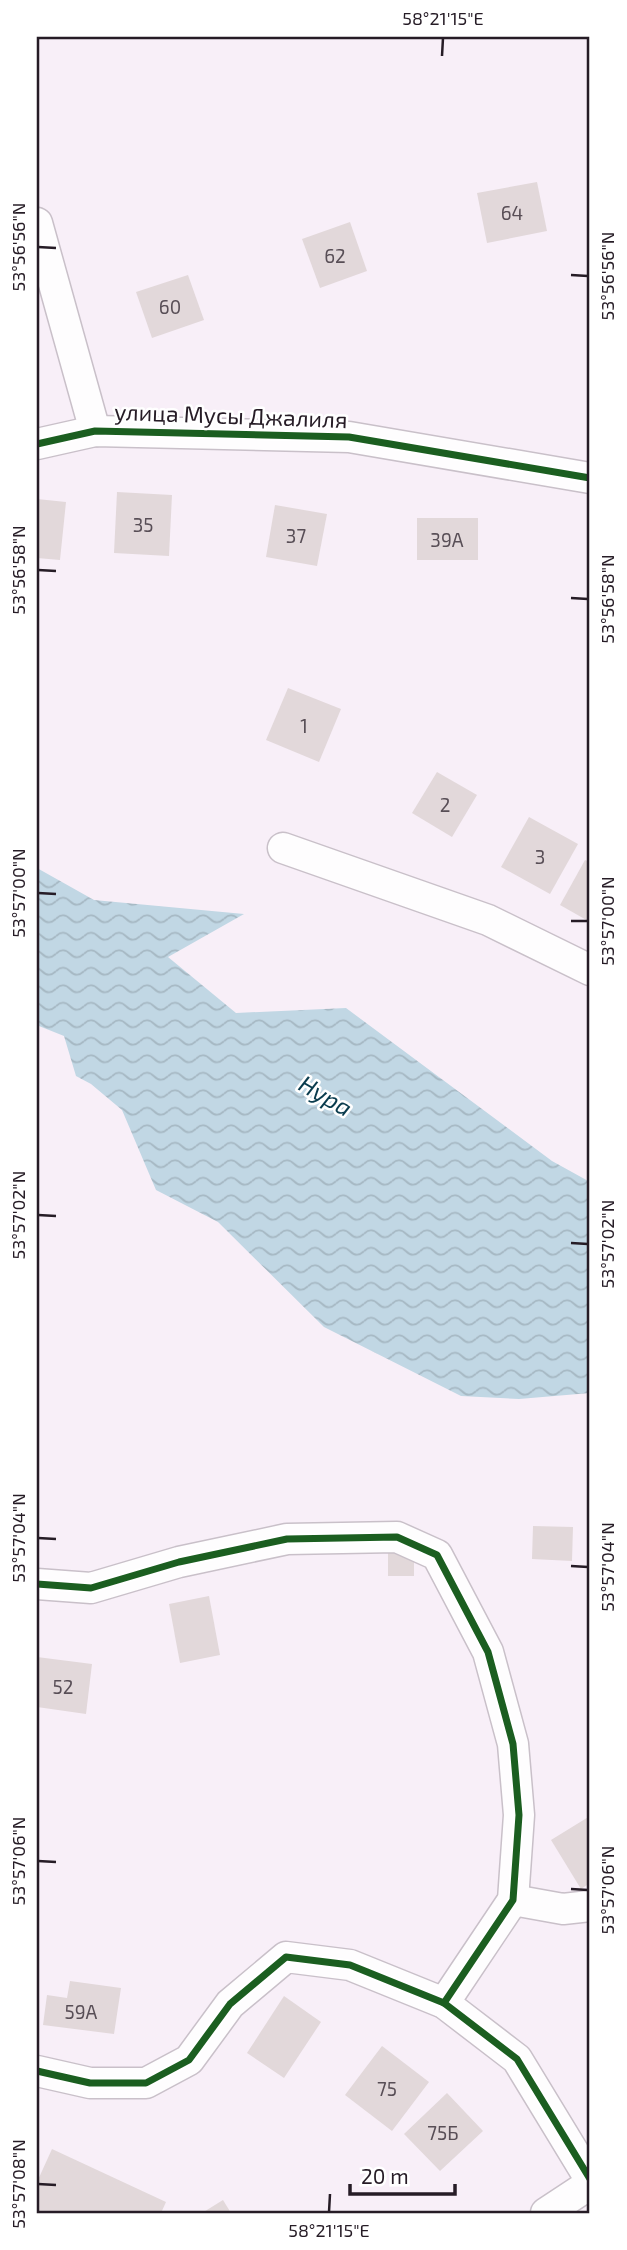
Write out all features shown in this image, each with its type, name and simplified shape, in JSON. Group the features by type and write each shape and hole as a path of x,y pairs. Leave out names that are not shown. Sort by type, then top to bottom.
{"street":[{"path":"37,223 95,431"},
{"name":"улица Мусы Джалиля","path":"37,444 95,431 349,437 590,478"},
{"path":"283,848 488,920 590,970"},
{"path":"37,1584 91,1588 178,1562 287,1539 397,1536 437,1555 488,1652 513,1744 519,1815 513,1900 444,2003"},
{"path":"513,1900 563,1909 590,1906"},
{"path":"37,2071 90,2083 146,2083 189,2060 230,2004 286,1957 350,1965 444,2003 517,2059 590,2181 546,2213"}],"water":[{"name":"Нура","path":"37,868 94,900 244,914 168,957 236,1013 346,1008 552,1161 590,1182 590,1393 519,1399 461,1396 324,1327 218,1222 156,1190 122,1110 91,1084 76,1076 64,1036 39,1026 37,1021"}],"building":[{"path":"537,182 547,231 487,243 477,193"},
{"path":"350,222 367,271 320,288 302,239"},
{"path":"188,275 204,320 152,338 136,292"},
{"path":"117,492 172,495 169,556 114,553"},
{"path":"37,499 66,502 60,560 37,558"},
{"path":"275,505 327,514 317,566 266,557"},
{"path":"417,518 478,518 478,560 417,560"},
{"path":"288,688 341,709 319,762 266,740"},
{"path":"437,772 477,795 452,837 412,813"},
{"path":"529,817 578,844 550,894 501,867"},
{"path":"585,860 590,862 590,922 560,905"},
{"path":"533,1526 573,1527 572,1561 532,1559"},
{"path":"388,1553 414,1553 414,1576 388,1576"},
{"path":"209,1596 220,1655 180,1663 169,1604"},
{"path":"37,1657 92,1664 86,1714 37,1707"},
{"path":"590,1816 590,1883 581,1889 551,1840"},
{"path":"70,1981 121,1988 114,2034 43,2025 47,1995 67,1998"},
{"path":"284,1996 321,2022 284,2078 247,2053"},
{"path":"382,2046 429,2082 392,2131 345,2095"},
{"path":"447,2093 483,2131 440,2171 404,2134"},
{"path":"52,2149 166,2202 161,2213 37,2213 37,2182"},
{"path":"223,2200 231,2213 202,2213"}],"cycle path":[{"path":"37,444 95,431 349,437 590,478"},
{"path":"37,1584 91,1588 179,1562 287,1539 397,1537 437,1555 488,1652 513,1744 519,1815 513,1900 444,2003"},
{"path":"37,2071 90,2083 146,2083 189,2060 230,2004 286,1957 350,1965 444,2003 517,2059 590,2179"}]}
